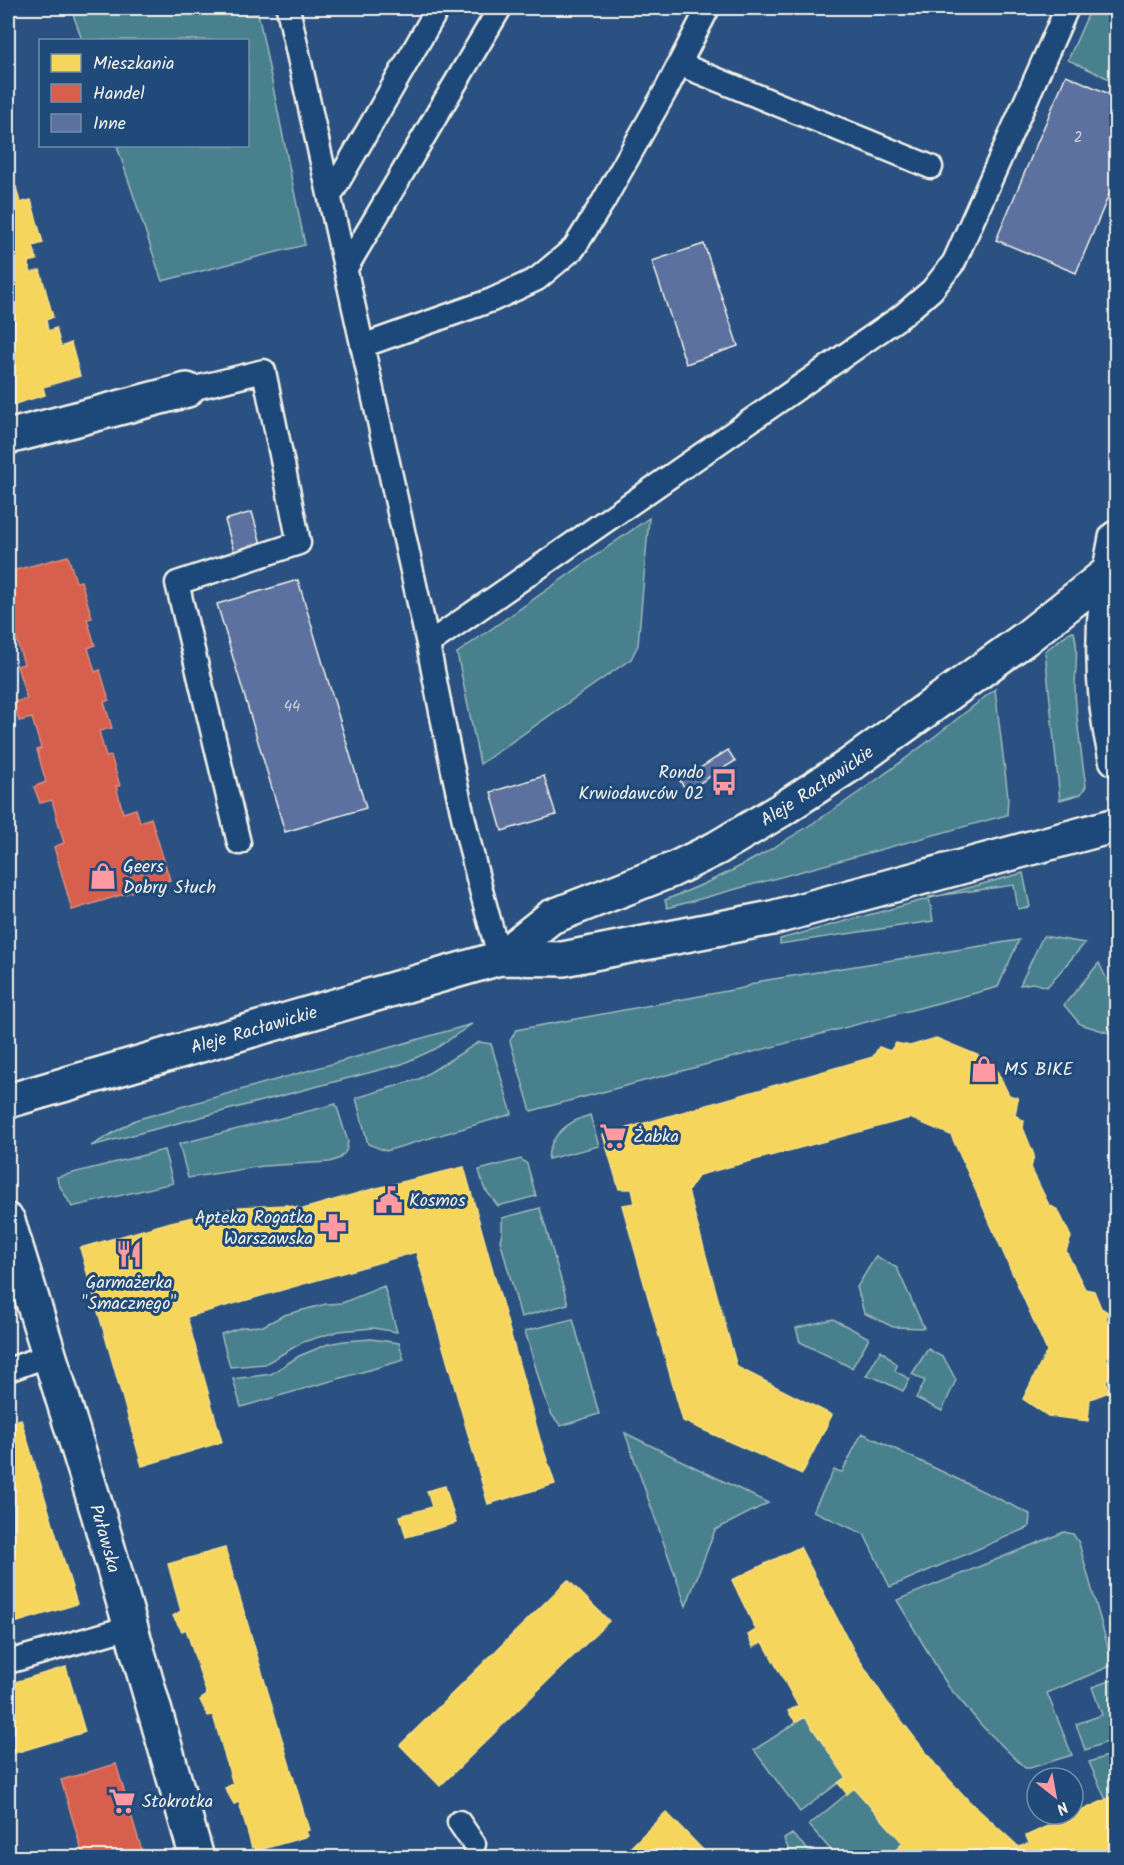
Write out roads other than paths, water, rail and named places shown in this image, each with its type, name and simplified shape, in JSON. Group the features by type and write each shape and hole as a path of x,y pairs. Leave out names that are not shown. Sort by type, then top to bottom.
{"street":[{"path":"8,437 188,390"},
{"path":"1116,538 1102,641 1110,734 1116,759"},
{"name":"Aleje Racławickie","path":"500,958 551,917 672,870 726,843 781,810 850,765 1026,638 1113,570"},
{"name":"Aleje Racławickie","path":"8,1101 500,958 563,959 772,918 1116,825"},
{"name":"Puławska","path":"8,1221 50,1355 197,1857"}],"lane":[{"path":"288,8 428,644 455,783 479,888 500,958"},
{"path":"330,196 438,8"},
{"path":"346,268 500,8"},
{"path":"362,346 492,300 537,279 574,248 603,202 680,64 708,8"},
{"path":"428,644 903,315 932,290 954,262 1067,8"},
{"path":"680,64 932,167"},
{"path":"188,390 264,371 299,543 177,583 239,843"},
{"path":"8,1370 50,1355"},
{"path":"8,1662 130,1627"},
{"path":"459,1822 474,1844"}],"place":[{"name":"Rondo Krwiodawców 02","path":"724,782"},
{"name":"Geers Dobry Słuch","path":"103,876"},
{"name":"MS BIKE","path":"984,1069"},
{"name":"Żabka","path":"613,1136"},
{"name":"Kosmos","path":"389,1200"},
{"name":"Apteka Rogatka Warszawska","path":"333,1227"},
{"name":"Garmażerka \"Smacznego\"","path":"129,1254"},
{"name":"Stokrotka","path":"122,1801"}]}
